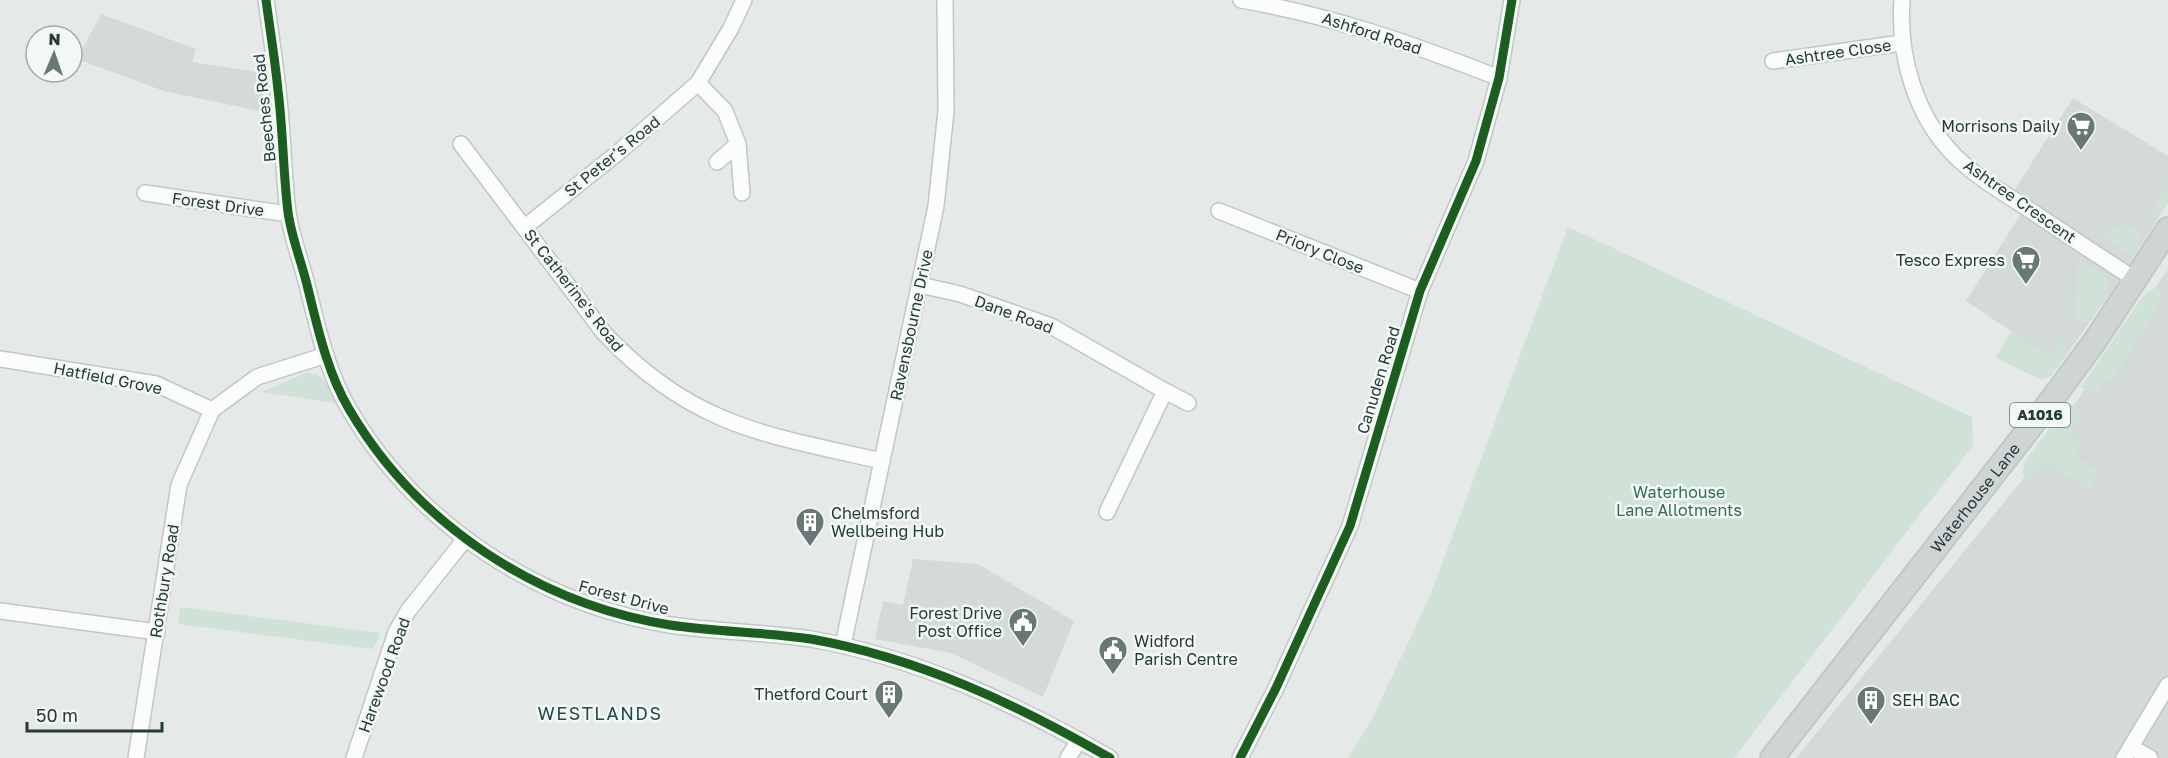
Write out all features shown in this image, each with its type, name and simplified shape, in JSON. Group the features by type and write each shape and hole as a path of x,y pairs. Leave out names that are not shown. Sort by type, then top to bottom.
{"main road":[{"name":"Waterhouse Lane","path":"1772,758 2053,398 2136,280 2168,230"}],"street":[{"name":"Beeches Road","path":"266,0 278,88 288,214"},
{"name":"St Peter's Road","path":"525,227 620,151 698,83 731,28 744,0"},
{"name":"Ravensbourne Drive","path":"843,645 920,285 943,156 947,70 945,0"},
{"name":"Ashford Road","path":"1241,0 1284,7 1366,28 1499,78"},
{"name":"Canuden Road","path":"1239,758 1276,688 1350,526 1420,291 1476,161 1499,78 1512,0"},
{"name":"Ashtree Crescent","path":"1902,0 1902,43 1918,99 1935,132 1955,156 1980,177 2136,280"},
{"name":"Ashtree Close","path":"1773,61 1902,43"},
{"path":"698,83 725,111 738,144 742,193"},
{"name":"St Catherine's Road","path":"461,144 604,333 628,359 658,384 721,419 758,433 882,461"},
{"path":"717,162 738,144"},
{"name":"Forest Drive","path":"145,193 288,214 326,355 348,408 391,470 465,539 505,566 537,584 608,611 672,625 772,634 843,645 981,690 1027,711 1110,758"},
{"name":"Priory Close","path":"1219,211 1420,291"},
{"name":"Dane Road","path":"920,285 960,294 1051,326 1188,403"},
{"path":"212,410 257,377 326,355"},
{"name":"Hatfield Grove","path":"0,359 156,384 212,410"},
{"path":"1107,512 1165,391"},
{"name":"Rothbury Road","path":"136,758 179,485 212,410"},
{"name":"Harewood Road","path":"354,758 396,632 408,611 465,539"},
{"path":"0,611 157,632"},
{"path":"2150,758 2128,752 2168,686"},
{"path":"1068,758 1079,740"}],"shaded area":[{"path":"101,14 196,49 192,62 262,73 265,112 164,91 84,62 84,46"},
{"path":"2073,98 2168,156 2168,203 2110,293 2060,364 1966,301 2030,199 2015,189"},
{"path":"2168,269 2168,758 1796,758 2023,479"},
{"path":"913,559 978,564 1074,621 1043,697 951,653 875,639 883,601 903,605"}],"green space":[{"path":"2168,188 2168,203 2159,217 2155,217 2151,212 2165,189"},
{"path":"2125,223 2137,230 2141,237 2140,245 2131,255 2102,237"},
{"name":"Waterhouse Lane Allotments","path":"1568,227 1972,417 1973,445 1734,758 1348,758 1372,719 1430,596"},
{"path":"2078,259 2107,278 2111,287 2088,324 2077,319"},
{"path":"2156,287 2163,292 2162,301 2112,381 2106,378 2095,395 2081,387 2143,296"},
{"path":"2011,331 2049,356 2063,338 2067,354 2051,376 2042,380 1996,358"},
{"path":"306,373 322,378 336,403 261,392"},
{"path":"2069,403 2084,413 2069,435 2081,442 2073,455 2100,471 2088,491 2052,464 2048,468 2042,464 2029,481 2023,473 2024,462"},
{"path":"180,607 380,633 373,649 178,624"}],"cycle path":[{"path":"266,0 280,105 289,221 328,363 349,409 377,451 409,489 446,523 486,553 528,578 574,599 621,614 670,625 811,639 890,658 966,685 1039,719 1110,758"},
{"path":"1240,758 1276,688 1350,526 1420,291 1476,161 1499,78 1512,0"}],"place":[{"name":"Morrisons Daily","path":"2081,152"},
{"name":"Tesco Express","path":"2026,286"},
{"name":"Chelmsford Wellbeing Hub","path":"810,548"},
{"name":"Forest Drive Post Office","path":"1023,648"},
{"name":"Widford Parish Centre","path":"1113,676"},
{"name":"Thetford Court","path":"889,720"},
{"name":"SEH BAC","path":"1871,726"}],"district":[{"name":"WESTLANDS","path":"600,714"}]}
